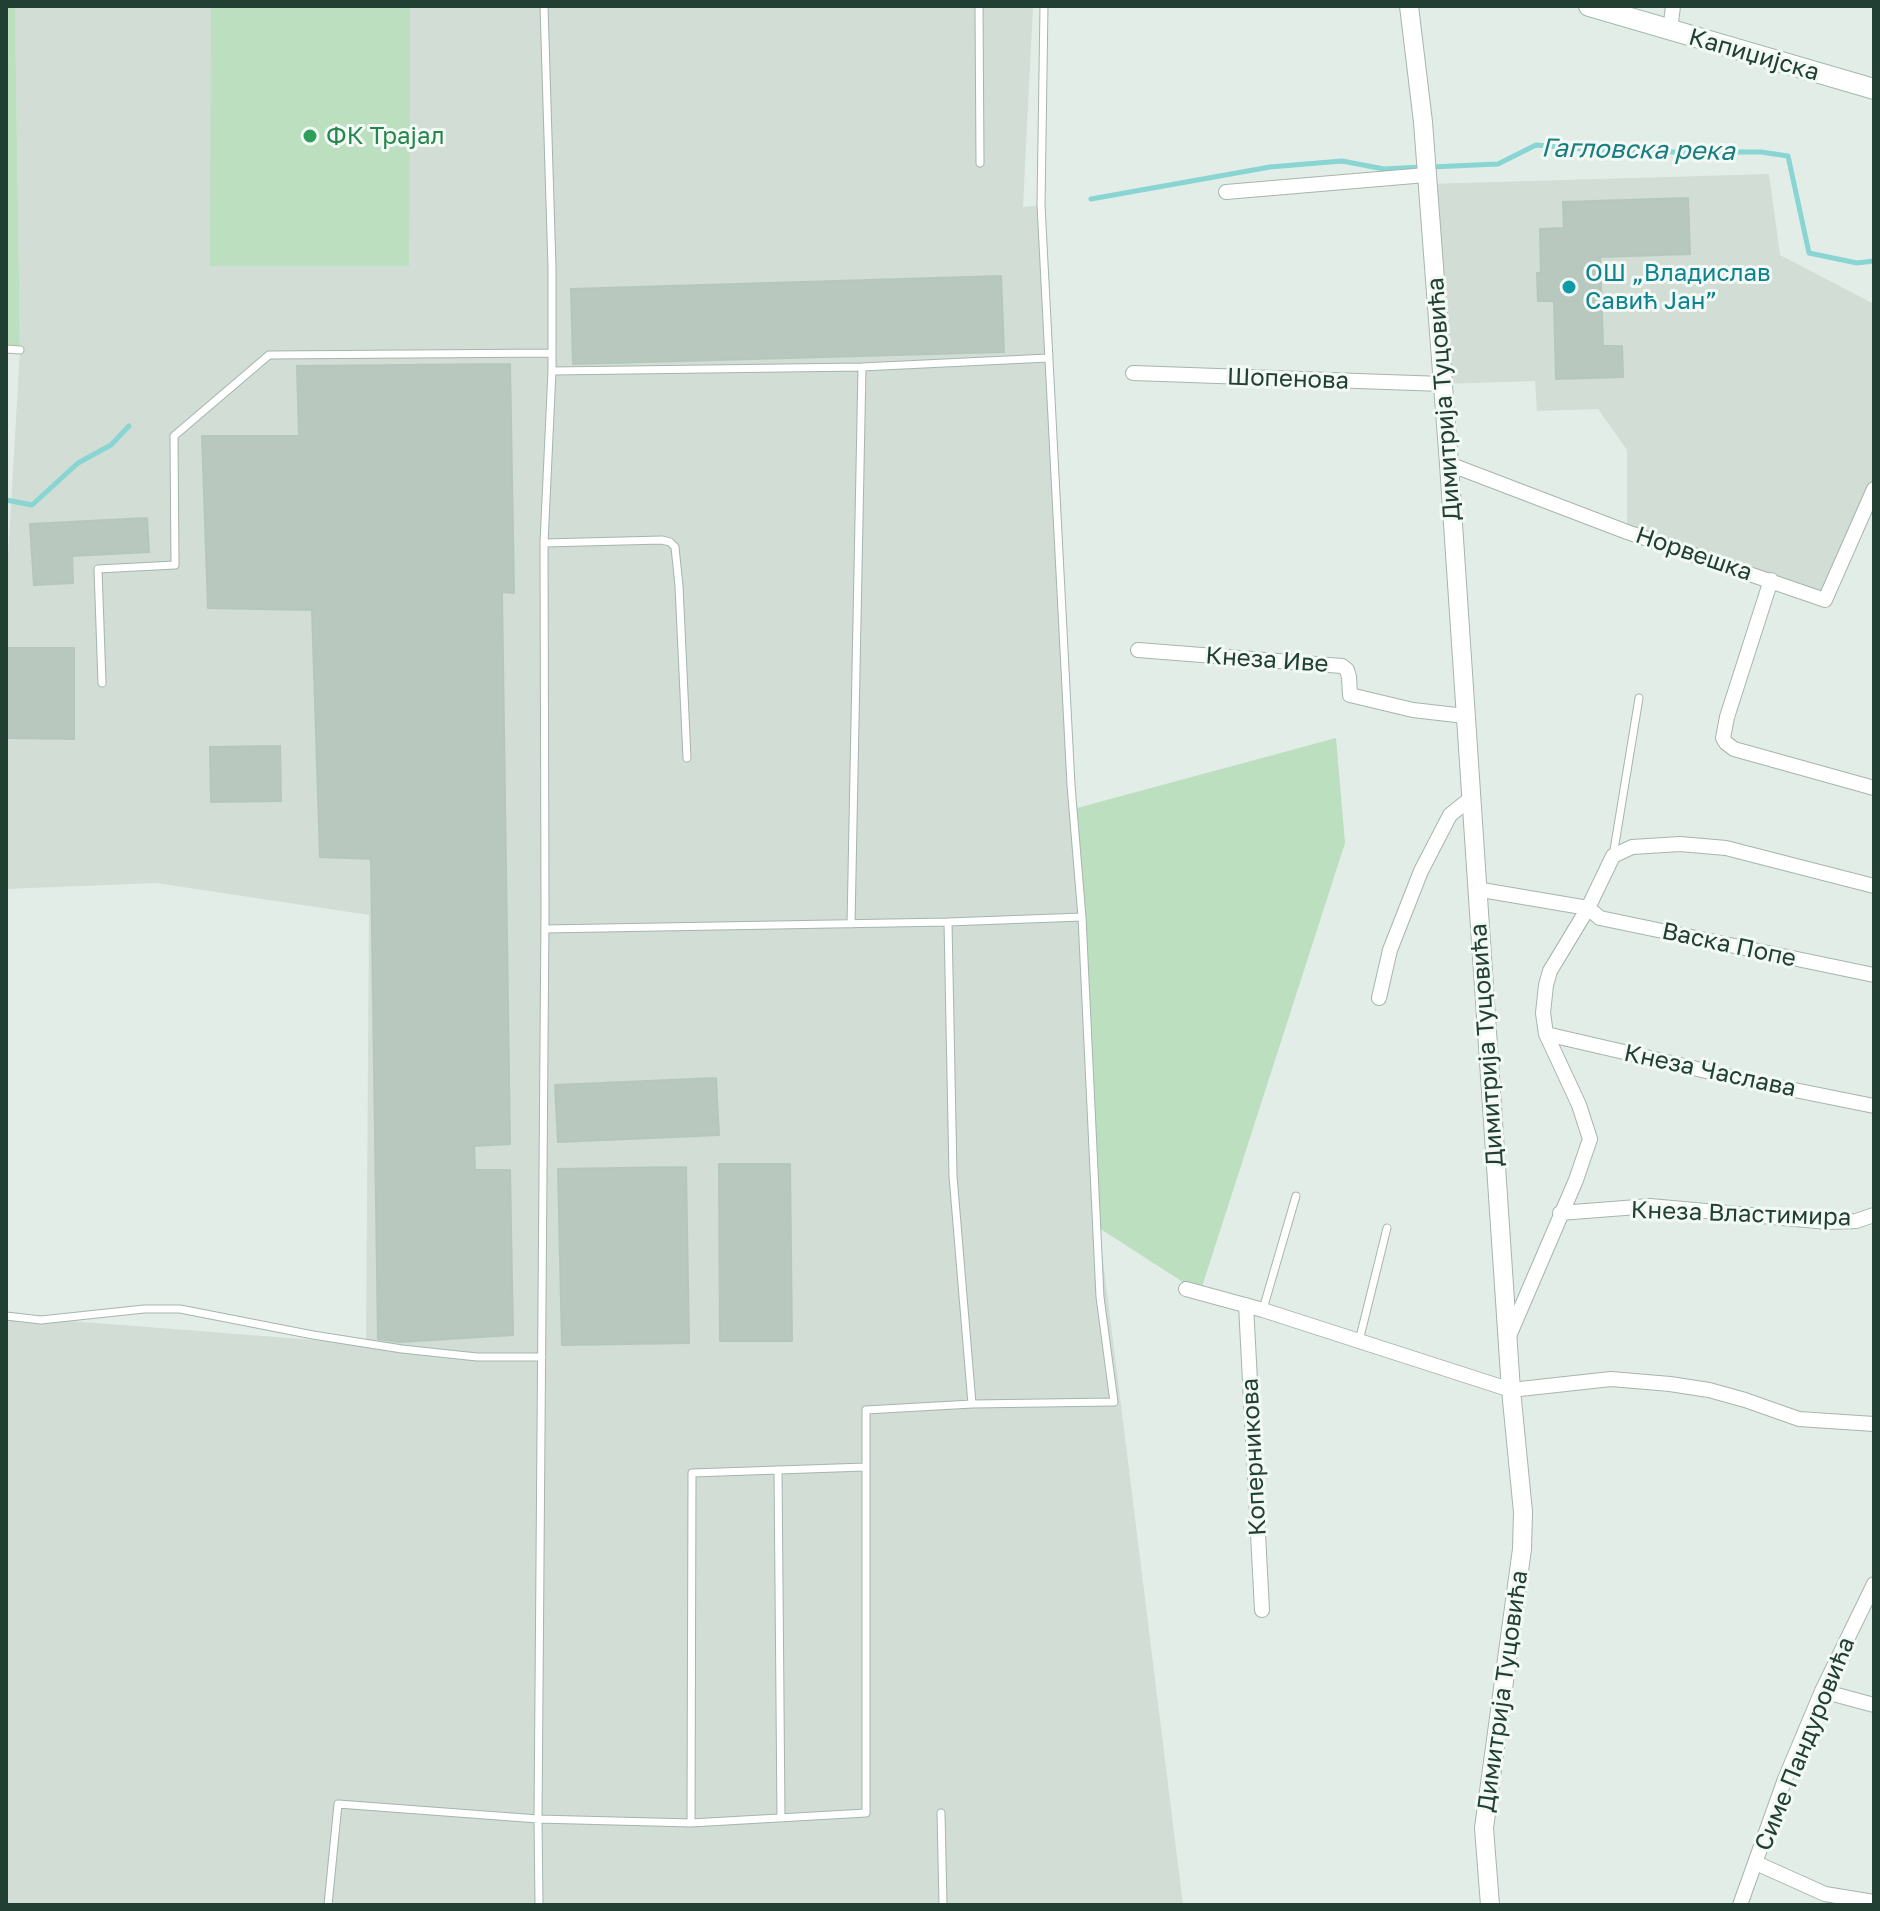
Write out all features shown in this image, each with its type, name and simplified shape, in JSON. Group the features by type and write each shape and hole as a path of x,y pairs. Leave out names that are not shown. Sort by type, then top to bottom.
{"main road":[{"name":"Капиџијска","path":"1589,6 1874,89"}],"street":[{"name":"Димитрија Туцовића","path":"1409,6 1423,122 1443,384 1511,1390 1523,1512 1522,1549 1484,1828 1490,1905"},
{"path":"1670,31 1673,6"},
{"path":"1226,192 1427,179"},
{"name":"Шопенова","path":"1133,373 1443,384"},
{"name":"Норвешка","path":"1449,464 1627,532 1825,600 1874,489"},
{"path":"1771,580 1723,738 1734,749 1874,788"},
{"name":"Кнеза Иве","path":"1138,650 1342,666 1349,677 1350,695 1413,710 1465,716"},
{"path":"1379,998 1390,950 1421,871 1450,815 1471,798"},
{"path":"1508,1339 1576,1180 1590,1139 1579,1105 1546,1034 1543,1013 1546,985 1550,971 1588,908 1613,856 1632,847 1680,844 1726,848 1874,886"},
{"name":"Васка Попе","path":"1476,889 1588,908 1600,918 1874,975"},
{"name":"Кнеза Часлава","path":"1546,1034 1874,1106"},
{"name":"Кнеза Властимира","path":"1560,1213 1650,1206 1828,1222 1856,1221 1874,1215"},
{"path":"1186,1289 1263,1310 1511,1390 1611,1379 1670,1384 1709,1390 1799,1419 1874,1424"},
{"name":"Коперникова","path":"1246,1305 1262,1610"},
{"name":"Симе Пандуровића","path":"1740,1905 1785,1779 1822,1691 1874,1584"},
{"path":"1822,1691 1874,1705"},
{"path":"1756,1863 1833,1900 1874,1902"}],"lane":[{"path":"539,1905 545,929 544,543 552,371 544,6"},
{"path":"979,6 980,163"},
{"path":"328,1905 338,1804 538,1819 691,1823 866,1813 866,1410 972,1404 1114,1402 1100,1297 1082,917 1071,785 1048,358 1041,205 1044,6"},
{"path":"6,349 20,350"},
{"path":"102,683 98,569 175,565 174,436 269,355 552,353"},
{"path":"552,371 862,367 1048,358"},
{"path":"851,924 862,367"},
{"path":"544,543 662,540 675,547 687,758"},
{"path":"1613,856 1639,698"},
{"path":"545,929 1082,917"},
{"path":"948,922 953,1176 972,1404"},
{"path":"1263,1310 1296,1196"},
{"path":"1359,1341 1387,1228"},
{"path":"6,1316 41,1320 144,1309 180,1309 402,1349 477,1357 542,1357"},
{"path":"691,1823 692,1473 865,1467"},
{"path":"778,1470 781,1818"},
{"path":"941,1813 943,1905"}],"shaded area":[{"path":"15,6 1033,6 1023,207 1041,205 1099,1228 1183,1905 6,1905 6,1316 366,1344 369,915 156,883 6,889 6,589 20,350"},
{"path":"1769,174 1780,255 1874,304 1874,489 1825,600 1627,532 1627,450 1598,409 1537,411 1535,381 1443,384 1427,184"}],"green space":[{"path":"6,6 15,6 20,350 6,349"},
{"name":"ФК Трајал","path":"211,6 410,6 409,266 210,266"},
{"path":"1336,738 1345,843 1200,1293 1099,1228 1077,808"}],"building":[{"name":"ОШ „Владислав Савић Јан”","path":"1688,198 1690,254 1600,257 1603,346 1622,346 1623,377 1556,379 1554,301 1538,301 1540,229 1564,228 1563,202"},
{"path":"1001,276 1004,352 573,364 571,289"},
{"path":"510,364 514,593 502,592 510,1144 474,1146 475,1170 510,1170 513,1335 400,1342 378,1339 371,859 320,857 312,610 208,608 202,436 299,436 297,366"},
{"path":"147,518 149,552 72,556 73,583 34,585 30,524"},
{"path":"7,648 74,648 74,739 6,738"},
{"path":"280,746 281,801 211,802 210,747"},
{"path":"716,1078 719,1135 558,1142 555,1085"},
{"path":"719,1164 790,1164 792,1341 720,1341"},
{"path":"686,1167 689,1343 562,1345 558,1169"}],"waterway":[{"name":"Гагловска река","path":"1431,167 1498,164 1536,145 1619,152 1761,152 1788,156 1809,253 1857,263 1874,261"},
{"name":"Гагловска река","path":"1091,199 1270,167 1342,161 1384,169 1421,167"},
{"name":"Гагловска река","path":"6,500 32,505 78,463 111,445 129,426"}],"place":[{"name":"ФК Трајал","path":"310,136"},
{"name":"ОШ „Владислав Савић Јан”","path":"1569,287"}]}
